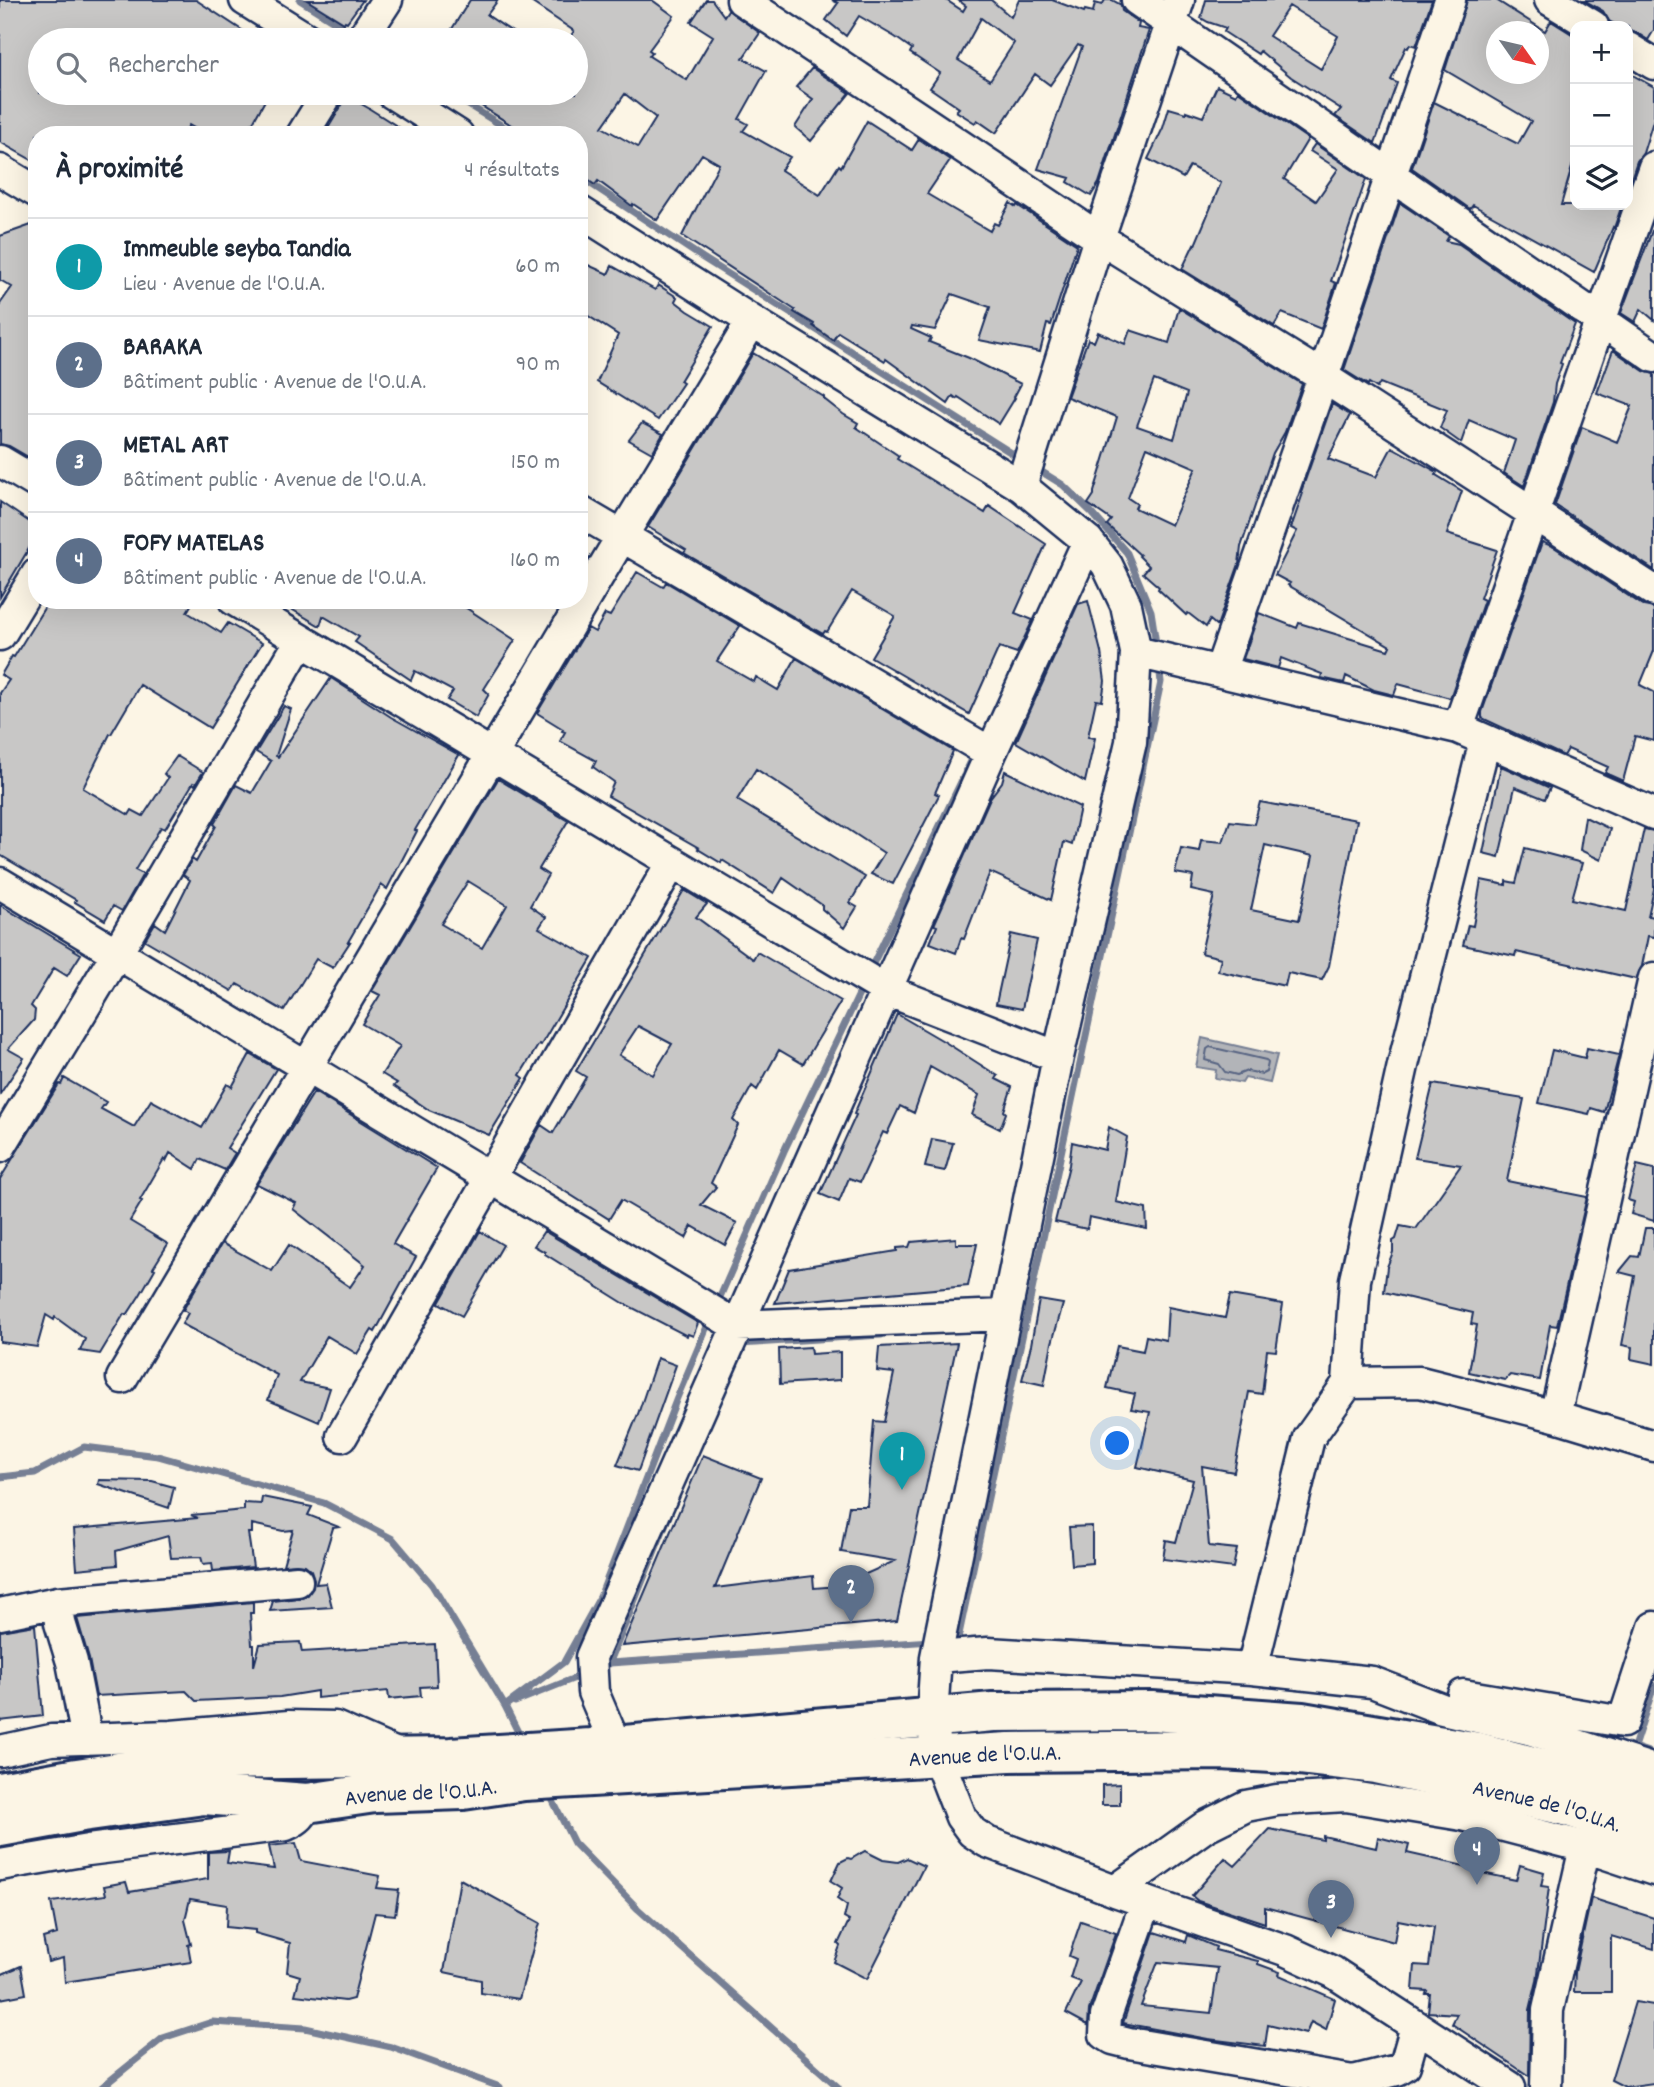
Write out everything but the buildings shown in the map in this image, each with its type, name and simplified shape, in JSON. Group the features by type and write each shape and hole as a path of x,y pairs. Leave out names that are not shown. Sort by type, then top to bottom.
{"highway":[{"name":"Avenue de l'O.U.A.","path":"0,1792 200,1760 407,1758 457,1773 524,1781 607,1756 932,1716 993,1712 1152,1711 1302,1722 1478,1752 1603,1784 1654,1801"},
{"name":"Avenue de l'O.U.A.","path":"607,1756 937,1755 1221,1750 1290,1754 1363,1762 1449,1779 1566,1806 1654,1836"},
{"name":"Avenue de l'O.U.A.","path":"0,1827 82,1812 204,1795 307,1803 374,1793 457,1773"}],"street":[{"path":"245,0 290,28"},
{"path":"369,28 387,0"},
{"path":"742,0 1099,238 1323,377 1654,591"},
{"path":"1137,0 1175,12 1390,175 1654,357"},
{"path":"1220,671 1323,377 1450,0"},
{"path":"1549,0 1584,21"},
{"path":"1021,486 1099,238 1175,12"},
{"path":"1633,51 1654,64"},
{"path":"308,126 321,105"},
{"path":"411,105 444,126"},
{"path":"1458,728 1654,167"},
{"path":"0,170 28,187"},
{"path":"588,217 1021,486 1088,541 1107,565 1126,605 1136,652 1131,742 1058,1057 936,1657 932,1716 937,1755 961,1817 972,1832 987,1842 1115,1891 1286,1950 1333,1972 1510,2087"},
{"path":"588,593 752,321"},
{"path":"0,461 28,478"},
{"path":"588,516 991,753"},
{"path":"607,1756 593,1692 591,1657 991,753 1088,541"},
{"path":"0,635 28,589"},
{"path":"249,609 886,990 1058,1057"},
{"path":"122,1378 578,609"},
{"path":"0,1147 301,640"},
{"path":"1136,652 1458,728 1654,814"},
{"path":"1252,1669 1310,1438 1348,1382 1355,1280 1404,1061 1485,741"},
{"path":"342,1436 672,862"},
{"path":"0,883 737,1326 1005,1315"},
{"path":"1555,1416 1654,978"},
{"path":"1348,1382 1420,1382 1555,1416 1654,1446"},
{"path":"0,1615 58,1602 297,1581"},
{"path":"58,1602 60,1623 72,1662 87,1739"},
{"path":"1442,1709 1455,1696 1466,1695 1623,1722 1654,1627"},
{"path":"936,1657 988,1653 1252,1669 1372,1682 1442,1709 1532,1730 1654,1770"},
{"name":"Avenue de l'O.U.A.","path":"0,1751 51,1740 171,1736 289,1726 335,1727 407,1758"},
{"name":"Avenue de l'O.U.A.","path":"1115,1891 1206,1826 1246,1806 1277,1800 1346,1796 1462,1815 1585,1847 1654,1870"},
{"path":"0,1865 88,1850 286,1825 296,1821 304,1813 307,1803"},
{"path":"1546,2087 1548,2010 1585,1847"},
{"path":"1146,1902 1106,2016 1105,2034 1112,2039 1353,2081 1405,2066 1416,2026"}],"water":[{"path":"1202,1038 1277,1055 1270,1083 1245,1078 1242,1083 1215,1078 1216,1070 1196,1067"}],"waterway":[{"path":"300,0 345,28"},
{"path":"468,105 502,126"},
{"path":"588,182 1021,459"},
{"path":"1034,467 1063,485 1127,553 1151,611 1157,650"},
{"path":"958,1639 1161,682 1159,665"},
{"path":"869,972 975,753"},
{"path":"716,1306 784,1151 863,986"},
{"path":"505,1706 564,1662 600,1597 711,1317"},
{"path":"739,1344 881,1335"},
{"path":"0,1477 35,1473 84,1447 158,1456 324,1503 393,1539 432,1585 505,1706 523,1742"},
{"path":"609,1664 669,1516"},
{"path":"610,1663 931,1641"},
{"path":"1058,1643 1088,1645"},
{"path":"515,1702 585,1674"},
{"path":"1634,1747 1654,1686"},
{"path":"1589,1733 1613,1741"},
{"path":"1628,1745 1654,1754"},
{"path":"549,1793 574,1843 638,1909 838,2087"},
{"path":"102,2087 163,2038 212,2022 305,2028 391,2047 500,2087"}],"place":[{"name":"Immeuble seyba Tandia","path":"902,1490"},
{"name":"BARAKA","path":"851,1623"},
{"name":"FOFY MATELAS","path":"1477,1885"},
{"name":"METAL ART","path":"1331,1938"}]}
